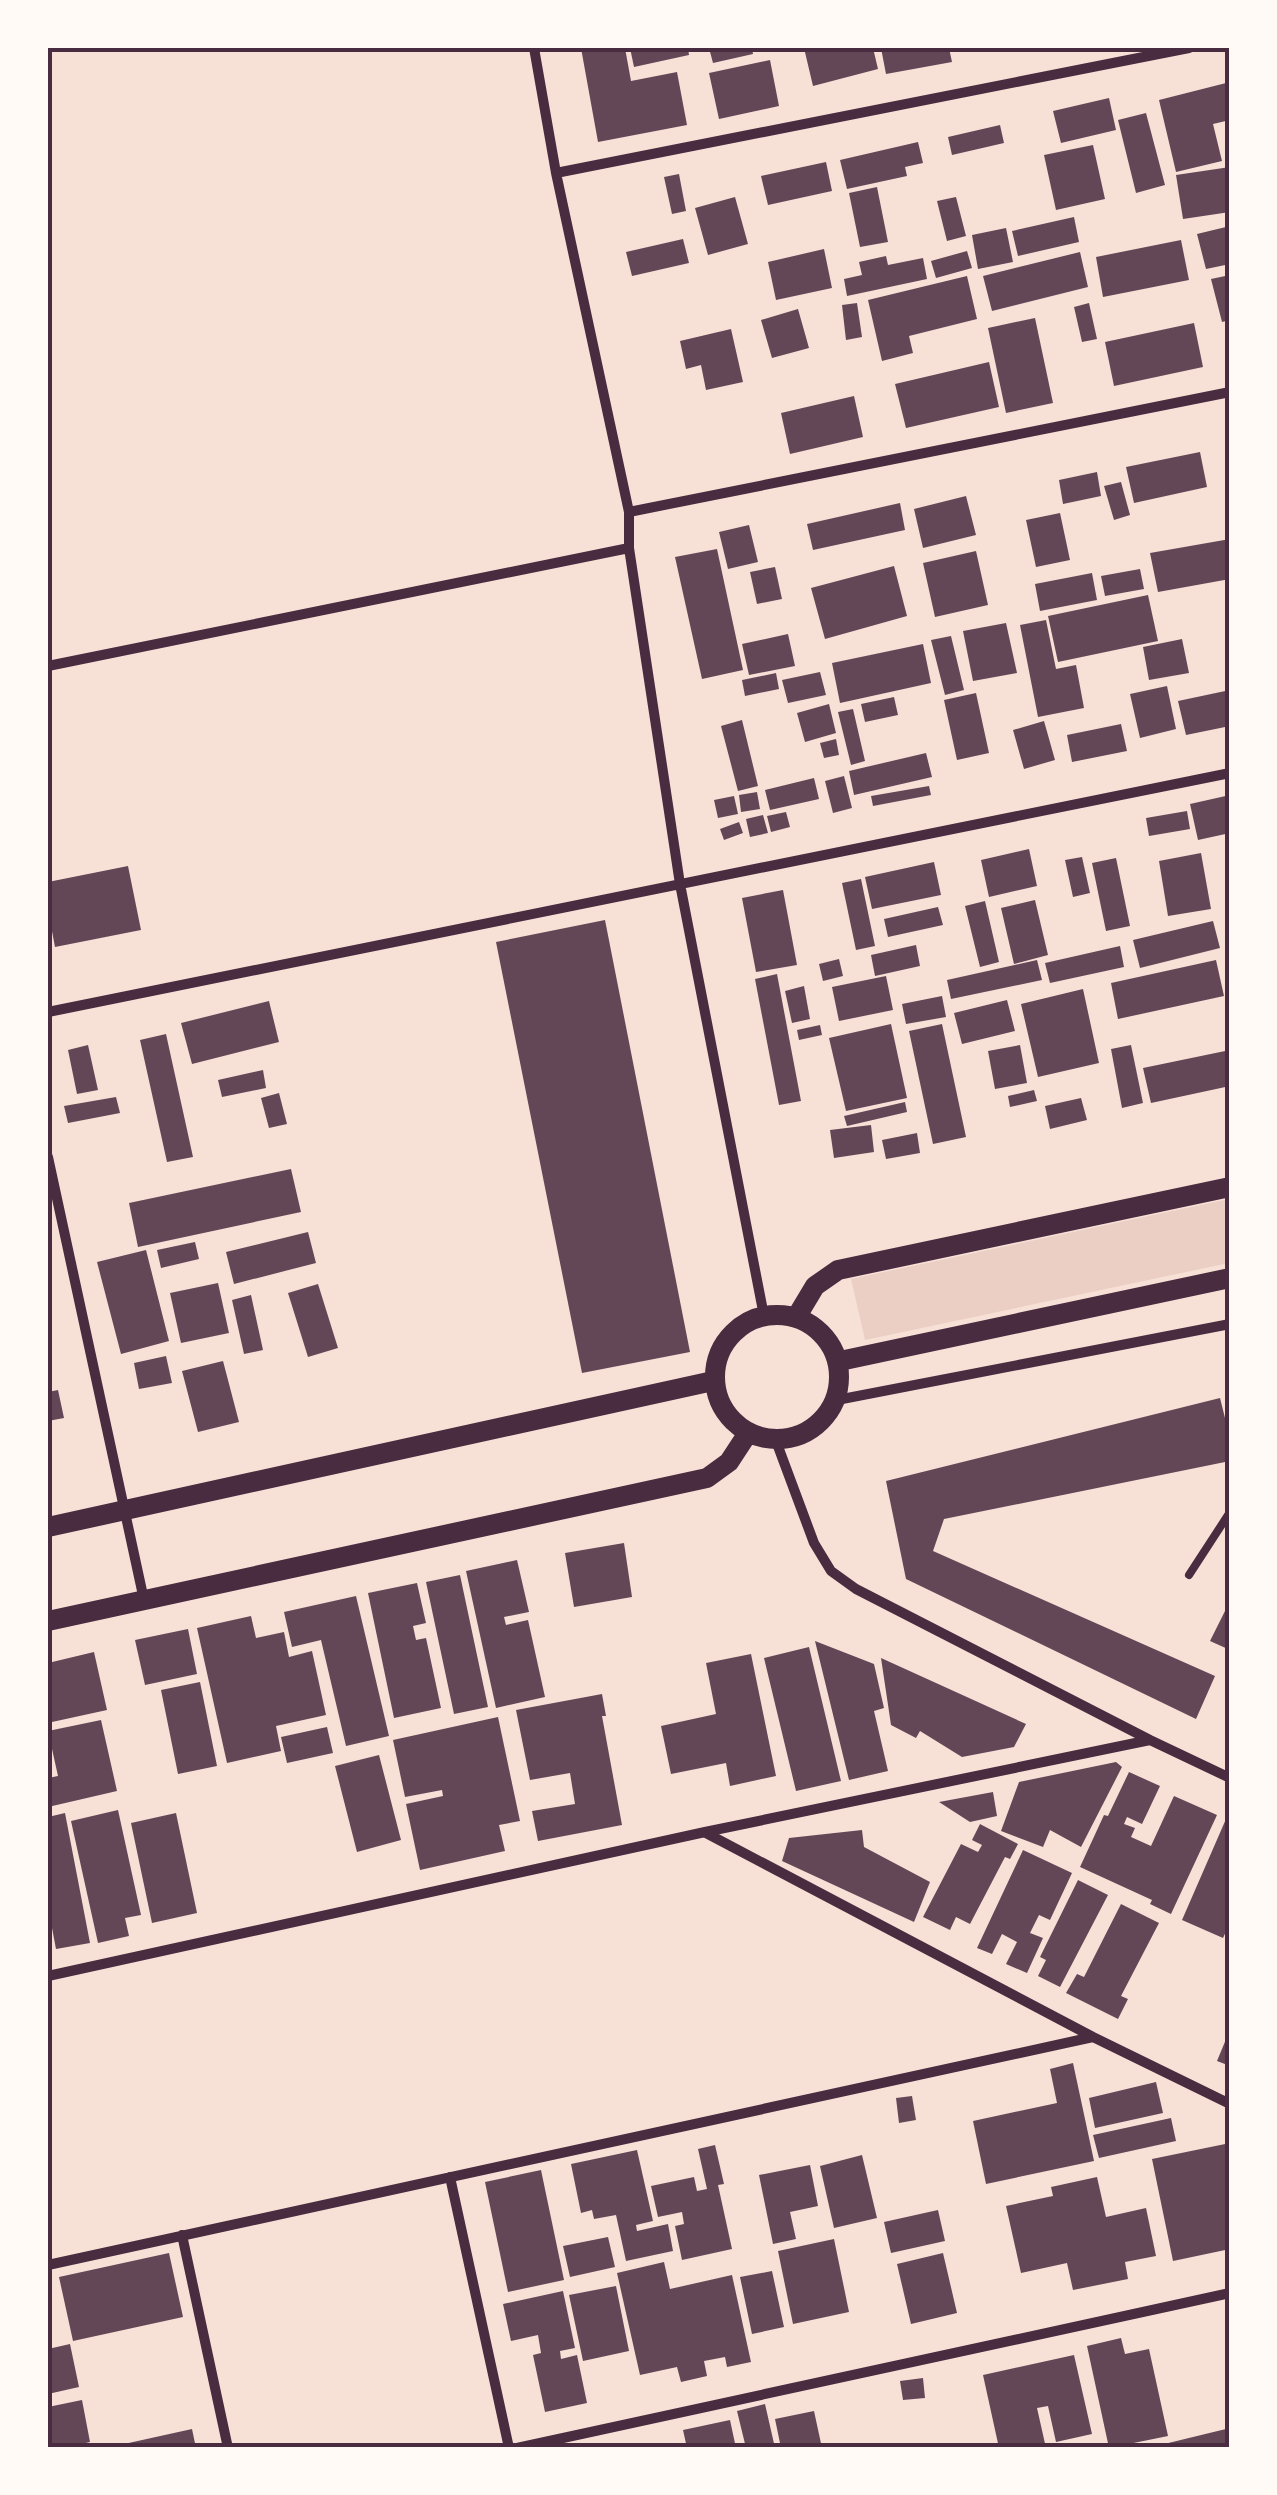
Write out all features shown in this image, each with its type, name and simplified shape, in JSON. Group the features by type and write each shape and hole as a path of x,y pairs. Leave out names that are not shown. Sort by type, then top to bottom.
{"main road":[{"path":"796,1316 815,1286 838,1270 1230,1187"},
{"path":"840,1361 1230,1278"},
{"path":"764,1316 796,1316 824,1333 840,1361 837,1400 813,1430 776,1441 748,1433 724,1412 713,1381 719,1349 741,1324 764,1316"},
{"path":"48,1527 713,1381"},
{"path":"48,1621 707,1478 729,1462 748,1433"}],"street":[{"path":"534,48 556,173 629,512 629,548 680,884 764,1316"},
{"path":"556,173 1189,48"},
{"path":"629,512 1230,392"},
{"path":"48,666 629,548"},
{"path":"48,1012 1230,773"},
{"path":"48,1157 144,1600"},
{"path":"837,1400 1230,1324"},
{"path":"776,1441 814,1543 831,1571 856,1589 1230,1778"},
{"path":"48,1976 706,1832 1150,1740"},
{"path":"706,1832 1093,2037 1230,2104"},
{"path":"48,2264 1093,2037"},
{"path":"450,2177 509,2448"},
{"path":"182,2235 228,2448"},
{"path":"518,2448 1230,2293"}],"lane":[{"path":"1189,1575 1230,1512"}],"shaded area":[{"path":"1229,1199 1229,1263 865,1340 851,1279"}],"building":[{"path":"581,48 625,48 631,81 677,72 687,125 598,142"},
{"path":"630,48 688,48 689,55 634,67"},
{"path":"709,48 752,48 753,54 713,63"},
{"path":"804,48 873,48 878,69 813,86"},
{"path":"881,48 949,48 952,62 886,74"},
{"path":"770,60 779,106 719,119 709,73"},
{"path":"1230,82 1230,120 1213,124 1222,161 1176,172 1159,100"},
{"path":"1109,98 1116,130 1061,143 1053,111"},
{"path":"1146,113 1165,185 1136,193 1118,120"},
{"path":"1000,125 1004,143 952,155 948,137"},
{"path":"918,142 923,163 905,167 907,176 847,189 840,160"},
{"path":"1093,145 1105,199 1056,210 1044,155"},
{"path":"826,162 832,191 768,205 761,176"},
{"path":"1230,167 1230,212 1183,219 1176,175"},
{"path":"679,174 686,211 672,214 664,177"},
{"path":"877,187 888,242 860,247 849,193"},
{"path":"735,197 748,244 708,255 695,208"},
{"path":"956,197 966,236 947,241 937,201"},
{"path":"1074,217 1079,242 1018,256 1012,231"},
{"path":"1230,226 1230,264 1206,269 1197,234"},
{"path":"1006,228 1013,262 978,269 972,235"},
{"path":"683,239 689,263 632,276 626,252"},
{"path":"1181,240 1189,280 1103,297 1096,257"},
{"path":"824,249 832,288 776,300 768,262"},
{"path":"967,251 972,268 936,278 931,261"},
{"path":"1080,252 1088,287 992,311 983,276"},
{"path":"886,256 888,265 923,258 927,279 847,296 844,279 862,275 859,262"},
{"path":"1230,275 1230,320 1222,322 1211,279"},
{"path":"967,276 977,319 909,336 913,353 882,361 868,300"},
{"path":"857,303 862,337 846,340 842,305"},
{"path":"1089,303 1097,339 1082,342 1074,307"},
{"path":"798,309 809,348 772,358 761,320"},
{"path":"1035,318 1053,403 1006,413 988,328"},
{"path":"1194,323 1203,367 1114,386 1105,342"},
{"path":"731,329 743,382 706,390 701,365 686,369 680,341"},
{"path":"989,362 999,407 906,428 895,384"},
{"path":"854,396 863,437 790,454 781,413"},
{"path":"1200,452 1207,487 1134,503 1126,467"},
{"path":"1097,472 1101,496 1063,504 1059,480"},
{"path":"1121,482 1130,515 1114,520 1104,486"},
{"path":"966,496 976,535 923,548 914,509"},
{"path":"900,503 905,530 813,550 807,524"},
{"path":"1060,513 1070,560 1036,567 1026,520"},
{"path":"749,525 758,562 728,569 719,532"},
{"path":"1230,539 1230,579 1158,592 1150,553"},
{"path":"717,549 743,670 702,679 675,557"},
{"path":"976,551 988,605 935,617 923,563"},
{"path":"894,566 907,616 825,639 811,588"},
{"path":"775,567 782,599 757,604 750,572"},
{"path":"1140,569 1144,589 1105,596 1101,576"},
{"path":"1092,573 1097,600 1040,611 1035,584"},
{"path":"1148,595 1158,641 1058,662 1048,616"},
{"path":"1046,620 1056,669 1076,665 1084,708 1038,717 1020,625"},
{"path":"1006,623 1017,673 973,681 963,631"},
{"path":"788,634 795,666 749,675 742,644"},
{"path":"951,636 964,690 945,695 931,640"},
{"path":"1182,639 1189,673 1149,680 1143,647"},
{"path":"923,644 931,683 840,703 832,663"},
{"path":"820,672 826,695 788,703 782,680"},
{"path":"776,673 779,689 745,696 742,680"},
{"path":"1167,686 1176,729 1140,738 1130,694"},
{"path":"1230,690 1230,726 1186,735 1178,701"},
{"path":"976,693 989,753 957,760 944,700"},
{"path":"894,697 898,715 865,722 861,704"},
{"path":"829,704 836,733 805,742 797,713"},
{"path":"853,709 865,761 851,765 838,712"},
{"path":"742,720 758,786 738,791 721,726"},
{"path":"1044,721 1055,760 1024,769 1013,730"},
{"path":"1121,724 1127,751 1072,762 1067,735"},
{"path":"836,739 839,755 824,758 820,743"},
{"path":"926,753 932,777 854,795 849,771"},
{"path":"844,776 852,808 833,813 825,781"},
{"path":"814,778 819,799 770,810 765,790"},
{"path":"929,786 931,795 873,806 871,796"},
{"path":"757,792 760,809 741,812 739,795"},
{"path":"1230,795 1230,833 1198,840 1190,804"},
{"path":"734,796 738,814 718,818 714,800"},
{"path":"1187,811 1190,829 1149,836 1146,818"},
{"path":"786,812 790,827 771,832 767,816"},
{"path":"763,815 768,833 750,837 746,819"},
{"path":"739,822 743,833 724,840 720,829"},
{"path":"1029,849 1037,886 989,897 981,860"},
{"path":"1201,853 1211,909 1168,916 1159,861"},
{"path":"1082,857 1090,893 1073,897 1065,860"},
{"path":"1116,858 1130,926 1106,931 1092,863"},
{"path":"934,862 941,895 872,909 865,877"},
{"path":"128,866 141,930 55,947 48,882"},
{"path":"861,879 875,946 856,950 842,883"},
{"path":"783,890 797,965 756,972 742,898"},
{"path":"1035,900 1048,955 1014,964 1001,908"},
{"path":"985,901 999,962 980,967 965,906"},
{"path":"938,907 943,925 888,937 884,919"},
{"path":"605,920 690,1352 582,1373 496,942"},
{"path":"1213,921 1220,948 1140,968 1133,940"},
{"path":"916,945 920,966 875,976 871,955"},
{"path":"1120,946 1124,967 1050,983 1045,963"},
{"path":"839,959 843,976 823,981 819,964"},
{"path":"1037,960 1042,980 951,999 947,980"},
{"path":"1216,960 1224,996 1118,1019 1111,983"},
{"path":"777,974 801,1101 779,1105 755,979"},
{"path":"886,976 893,1010 839,1021 832,987"},
{"path":"804,986 810,1019 792,1023 785,991"},
{"path":"1083,989 1099,1063 1038,1077 1021,1004"},
{"path":"942,996 946,1017 906,1024 902,1004"},
{"path":"1007,1000 1015,1031 962,1044 954,1013"},
{"path":"269,1001 279,1042 192,1064 181,1023"},
{"path":"891,1024 907,1098 846,1111 829,1038"},
{"path":"942,1024 966,1137 933,1144 909,1031"},
{"path":"820,1025 822,1035 799,1040 797,1030"},
{"path":"166,1034 193,1157 167,1162 140,1040"},
{"path":"88,1045 98,1090 77,1094 68,1050"},
{"path":"1020,1045 1027,1083 995,1089 988,1051"},
{"path":"1131,1045 1143,1103 1122,1108 1111,1049"},
{"path":"1230,1050 1230,1086 1151,1103 1143,1068"},
{"path":"263,1070 266,1088 222,1097 218,1080"},
{"path":"1034,1090 1037,1101 1010,1107 1008,1096"},
{"path":"279,1093 287,1124 269,1128 261,1098"},
{"path":"116,1097 120,1113 68,1123 64,1106"},
{"path":"1081,1098 1087,1120 1050,1129 1045,1106"},
{"path":"905,1102 907,1112 847,1126 844,1116"},
{"path":"871,1125 874,1152 834,1158 830,1130"},
{"path":"917,1133 920,1153 886,1159 882,1140"},
{"path":"291,1169 301,1212 138,1247 129,1203"},
{"path":"308,1232 316,1263 234,1284 226,1252"},
{"path":"195,1242 199,1259 161,1268 157,1250"},
{"path":"146,1250 169,1341 121,1354 97,1262"},
{"path":"218,1283 229,1333 181,1343 170,1293"},
{"path":"318,1284 338,1348 308,1357 288,1293"},
{"path":"251,1295 263,1350 244,1354 232,1300"},
{"path":"166,1356 172,1383 139,1389 134,1363"},
{"path":"223,1361 239,1422 198,1432 182,1371"},
{"path":"58,1390 64,1418 48,1421 48,1392"},
{"path":"1220,1398 1230,1438 1230,1461 944,1519 933,1551 1215,1676 1196,1719 906,1579 886,1481"},
{"path":"624,1543 632,1597 574,1607 565,1553"},
{"path":"517,1560 529,1612 504,1617 506,1625 528,1620 545,1697 496,1708 466,1571"},
{"path":"460,1575 488,1707 454,1714 426,1582"},
{"path":"417,1583 426,1623 413,1626 416,1640 426,1638 441,1708 394,1718 368,1593"},
{"path":"356,1596 389,1736 346,1746 321,1640 292,1647 284,1612"},
{"path":"1230,1601 1230,1650 1210,1641"},
{"path":"251,1616 256,1638 284,1632 289,1657 312,1651 326,1715 276,1726 281,1751 227,1763 197,1628"},
{"path":"188,1629 197,1674 145,1685 135,1640"},
{"path":"815,1641 874,1664 884,1708 874,1711 888,1771 849,1780"},
{"path":"809,1647 841,1781 796,1791 764,1658"},
{"path":"94,1652 107,1710 52,1722 48,1663"},
{"path":"751,1654 776,1776 730,1786 726,1763 671,1774 661,1726 716,1714 706,1663"},
{"path":"881,1658 1026,1724 1014,1747 962,1757 920,1731 916,1738 891,1725"},
{"path":"200,1682 217,1766 178,1774 161,1690"},
{"path":"602,1694 606,1716 602,1716 622,1825 538,1841 532,1811 575,1804 570,1773 530,1780 516,1710"},
{"path":"498,1717 520,1821 499,1825 505,1851 420,1870 406,1804 443,1796 442,1790 405,1797 393,1740"},
{"path":"101,1720 117,1791 48,1807 48,1778 58,1776 48,1731"},
{"path":"327,1727 333,1753 287,1763 281,1737"},
{"path":"379,1755 401,1840 357,1852 335,1766"},
{"path":"1116,1762 1122,1767 1081,1847 1050,1830 1043,1847 1001,1831 1019,1782"},
{"path":"1129,1772 1160,1786 1142,1824 1127,1817 1124,1824 1135,1828 1131,1837 1151,1846 1174,1796 1217,1815 1171,1914 1150,1904 1152,1900 1080,1867"},
{"path":"993,1792 997,1816 970,1822 939,1802"},
{"path":"118,1810 141,1915 125,1918 129,1936 98,1943 71,1821"},
{"path":"65,1813 90,1943 56,1949 48,1907 48,1817"},
{"path":"176,1813 197,1913 152,1923 131,1823"},
{"path":"1226,1819 1230,1820 1230,1923 1223,1938 1182,1920"},
{"path":"980,1824 1018,1844 1010,1859 1005,1857 970,1924 956,1917 950,1930 923,1917 961,1844 978,1852 982,1845 972,1840"},
{"path":"862,1830 864,1847 930,1882 914,1922 782,1861 789,1838"},
{"path":"1023,1850 1072,1873 1050,1920 1039,1915 1030,1933 1043,1938 1027,1973 1006,1964 1017,1942 1002,1934 992,1954 977,1948"},
{"path":"1078,1880 1108,1895 1060,1987 1038,1976 1046,1960 1040,1957"},
{"path":"1121,1904 1159,1923 1121,1996 1128,1999 1118,2019 1066,1993 1077,1974 1084,1977"},
{"path":"1230,2032 1230,2066 1217,2061"},
{"path":"1073,2063 1094,2161 986,2184 973,2121 1057,2103 1050,2069"},
{"path":"1156,2082 1163,2113 1095,2128 1089,2098"},
{"path":"912,2096 916,2120 899,2123 896,2098"},
{"path":"1171,2118 1176,2141 1099,2158 1093,2135"},
{"path":"1230,2143 1230,2249 1173,2261 1152,2159"},
{"path":"715,2145 724,2184 718,2185 732,2249 682,2260 675,2226 684,2224 682,2212 658,2217 651,2186 694,2177 697,2191 707,2189 698,2149"},
{"path":"637,2150 653,2221 636,2225 637,2231 668,2224 673,2251 626,2261 616,2215 594,2219 592,2210 581,2213 571,2164"},
{"path":"862,2155 877,2218 834,2228 820,2166"},
{"path":"810,2165 818,2206 790,2212 796,2239 773,2244 759,2175"},
{"path":"541,2170 564,2280 508,2292 485,2182"},
{"path":"1097,2177 1106,2217 1146,2208 1156,2256 1125,2262 1128,2279 1073,2290 1067,2263 1021,2273 1006,2206 1053,2196 1051,2187"},
{"path":"938,2210 945,2241 891,2253 884,2222"},
{"path":"608,2237 615,2267 570,2277 563,2246"},
{"path":"834,2239 849,2312 793,2324 778,2251"},
{"path":"169,2253 183,2317 73,2341 59,2277"},
{"path":"943,2253 957,2313 911,2324 897,2264"},
{"path":"664,2262 670,2289 732,2275 751,2362 727,2367 725,2357 704,2361 707,2376 681,2382 677,2367 640,2375 617,2273"},
{"path":"772,2271 784,2327 752,2334 740,2277"},
{"path":"616,2286 629,2351 583,2361 569,2295"},
{"path":"563,2291 575,2348 560,2351 561,2359 577,2355 587,2403 545,2412 533,2355 541,2353 538,2335 511,2341 503,2304"},
{"path":"1121,2338 1125,2354 1149,2349 1168,2436 1109,2448 1087,2346"},
{"path":"70,2344 79,2387 48,2394 48,2349"},
{"path":"1074,2355 1092,2434 1056,2442 1048,2406 1037,2408 1046,2448 999,2448 983,2375"},
{"path":"923,2378 925,2398 903,2400 900,2381"},
{"path":"82,2400 90,2442 48,2448 48,2407"},
{"path":"765,2404 775,2448 746,2448 737,2411"},
{"path":"814,2411 822,2448 781,2448 775,2419"},
{"path":"730,2420 736,2448 687,2448 683,2430"},
{"path":"1230,2428 1230,2448 1156,2448 1156,2446"},
{"path":"192,2429 196,2448 115,2448 115,2446"}]}
